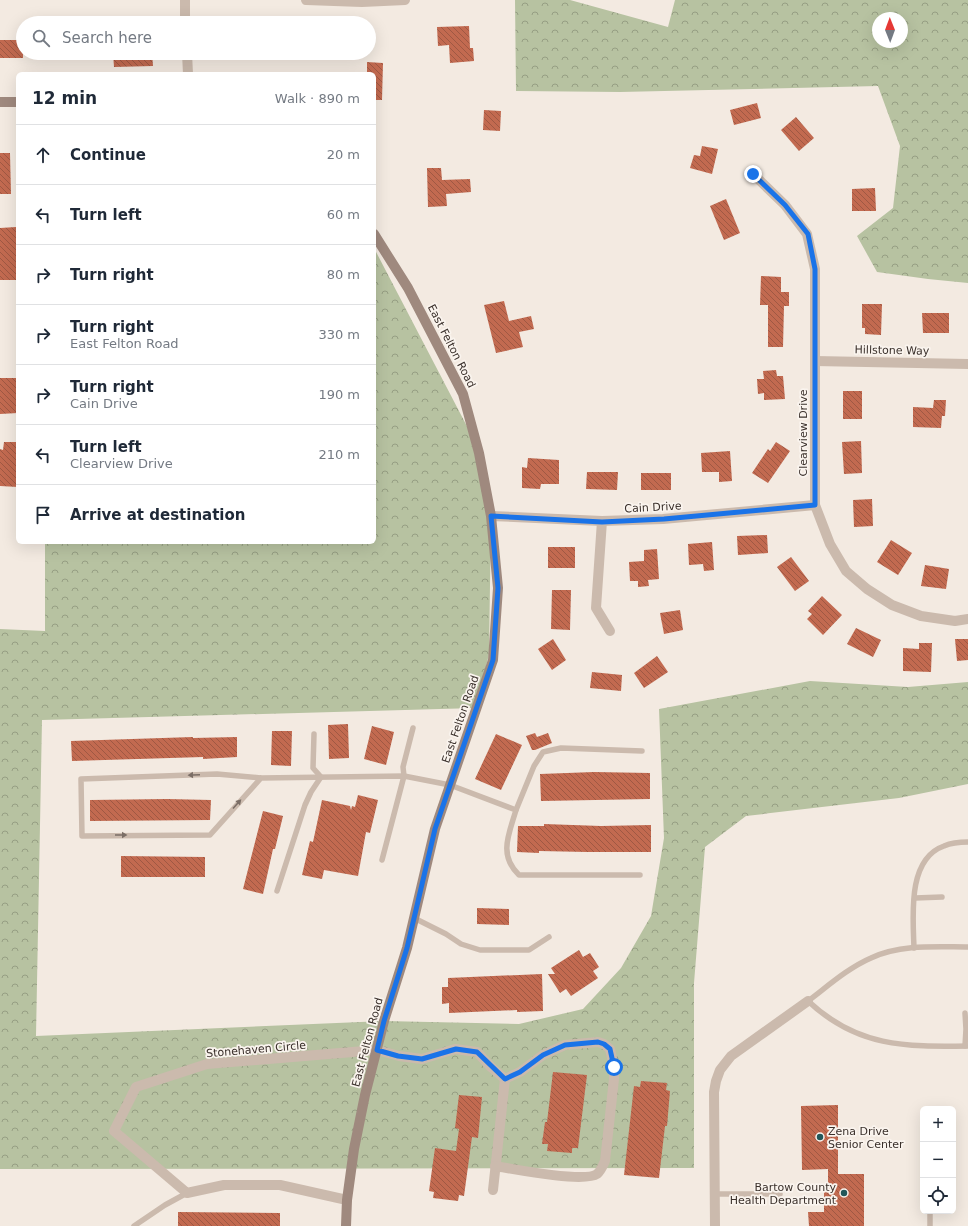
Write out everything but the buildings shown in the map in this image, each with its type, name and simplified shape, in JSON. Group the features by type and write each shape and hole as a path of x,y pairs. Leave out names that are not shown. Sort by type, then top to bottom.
{"street":[{"path":"184,0 185,16"},
{"path":"306,0 362,2 405,0"},
{"path":"187,60 188,72"},
{"path":"0,102 16,102"},
{"name":"Clearview Drive","path":"753,174 785,205 808,234 815,269 815,505 830,544 846,570 867,589 892,606 921,616 955,621 968,619"},
{"name":"East Felton Road","path":"346,1226 347,1200 354,1149 365,1095 384,1021 407,948 435,829 493,660 498,588 491,516 479,453 463,394 408,288 376,237"},
{"name":"Hillstone Way","path":"815,361 968,364"},
{"name":"Cain Drive","path":"491,516 602,522 664,519 815,505"},
{"path":"602,522 596,608 610,631"},
{"path":"715,1226 714,1092 720,1070 732,1056 808,1001"},
{"path":"495,1166 570,1177 587,1177 596,1174 602,1169 605,1161 614,1067 610,1049 604,1044 598,1042 565,1045 543,1055 520,1072 505,1079"},
{"path":"377,1050 398,1056 422,1059 456,1049 477,1052 505,1079"},
{"name":"Stonehaven Circle","path":"187,1193 114,1131 136,1087 207,1064 377,1050"},
{"path":"493,1190 505,1079"},
{"path":"187,1193 224,1185 280,1185 347,1200"}],"lane":[{"path":"382,860 404,776 403,767 413,728"},
{"path":"314,734 313,768 321,777"},
{"path":"640,875 519,875 511,867 506,848 516,810 534,766 543,752 561,748 642,751"},
{"path":"260,778 210,835 82,836 81,779 217,774 260,778 404,776 450,785 516,810"},
{"path":"277,891 305,805 311,792 321,777"},
{"path":"914,948 914,898 920,867 926,858 934,851 944,846 968,842"},
{"path":"914,898 942,898"},
{"path":"414,918 446,934 461,944 480,950 529,950 548,937"},
{"path":"965,1014 966,1046 909,1046 872,1038 838,1024 822,1014 808,1001 850,970 872,958 897,950 914,948 968,947"},
{"path":"134,1226 165,1205 187,1193"},
{"path":"715,1194 780,1194"},
{"path":"930,1214 930,1226"}],"green space":[{"path":"515,0 570,0 668,27 675,0 968,0 968,283 877,272 857,236 893,208 900,146 878,86 620,92 516,91"},
{"path":"376,252 471,434 491,516 489,654 476,708 42,720 36,1036 384,1021 519,1024 583,1009 621,968 651,916 664,838 659,709 810,681 908,687 968,682 968,784 899,798 746,816 705,847 694,983 694,1168 0,1169 0,629 45,631 45,544 376,544"}],"place":[{"name":"Zena Drive Senior Center","path":"820,1137"},
{"name":"Bartow County Health Department","path":"844,1193"}],"route":[{"path":"614,1067 610,1049 604,1044 598,1042 565,1045 543,1055 520,1072 505,1079 477,1052 456,1049 422,1059 398,1056 377,1050 384,1021 407,948 435,829 493,660 498,588 491,516 602,522 664,519 815,505 815,269 808,234 785,205 753,174"}]}
